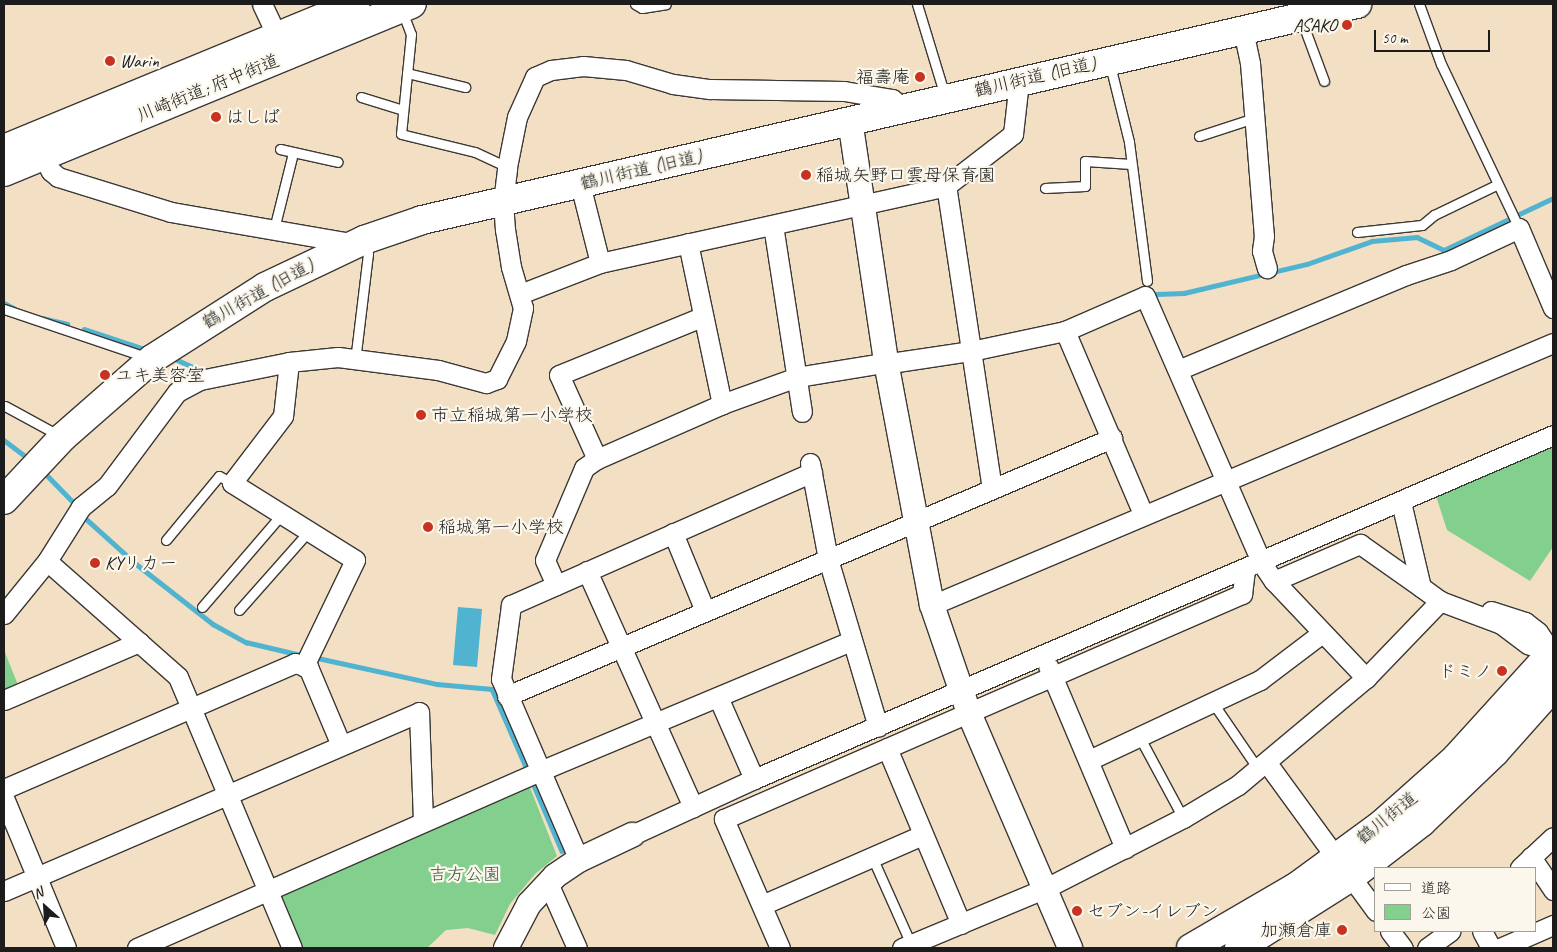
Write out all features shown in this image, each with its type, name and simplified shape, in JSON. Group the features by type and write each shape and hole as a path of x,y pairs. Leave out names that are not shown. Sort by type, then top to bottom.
{"main road":[{"path":"4,149 38,147 277,36 356,4"},
{"name":"鶴川街道 (旧道)","path":"4,500 63,437 152,359 265,287 360,242 422,220 1243,30 1293,13 1357,4"},
{"name":"川崎街道; 府中街道","path":"4,172 38,147 406,6"},
{"name":"鶴川街道","path":"1191,948 1265,906 1344,868 1408,802 1456,758 1553,652"},
{"name":"鶴川街道","path":"1239,948 1344,868 1448,799 1553,687"}],"street":[{"path":"262,4 277,36"},
{"path":"1243,30 1250,63 1264,236 1262,251 1267,268"},
{"path":"4,614 47,561 81,507 107,486 177,392 200,380 289,362 338,357 355,361 438,370 492,383 497,379 516,341 522,308 520,294 511,267 503,202 507,167 524,97 535,77 551,70 583,66 626,70 673,84 710,88 844,92 892,99 903,108"},
{"path":"520,294 600,263 946,186 1012,134 1019,81"},
{"path":"850,120 862,205 914,522 932,605 969,713 1070,948"},
{"path":"38,147 51,170 67,180 171,212 360,242"},
{"path":"580,184 600,263"},
{"path":"946,186 992,489"},
{"path":"1178,370 1406,275 1451,260 1515,220 1553,308"},
{"path":"773,225 802,412"},
{"path":"688,243 702,317 722,404"},
{"path":"897,362 971,351 1066,331 1145,296 1226,480 1253,566 1274,581 1322,634 1366,678"},
{"path":"597,459 559,375 702,317"},
{"path":"1066,331 1143,514"},
{"path":"932,605 1143,514 1553,343"},
{"path":"289,362 283,416 232,483 355,560 307,659 308,667 341,745"},
{"path":"556,584 544,560 584,468 597,459 722,404 797,377 876,364"},
{"path":"506,948 529,904 548,883 579,860 754,778 878,728 1553,435"},
{"path":"507,696 1112,438"},
{"path":"579,860 501,679 511,605 673,533 811,467 828,559 878,728"},
{"path":"1401,502 1421,587"},
{"path":"673,533 706,611"},
{"path":"1274,581 1360,544 1440,601 1467,610 1505,614 1525,622 1538,632 1553,652"},
{"path":"47,561 178,677 292,948"},
{"path":"780,948 724,819 745,808 1242,594 1253,566"},
{"path":"587,570 693,807"},
{"path":"907,946 1044,889 1183,818 1263,767 1366,678 1440,601"},
{"path":"1089,760 1140,738 1260,680 1322,634"},
{"path":"137,948 269,892 540,771 851,641"},
{"path":"4,700 139,642"},
{"path":"1044,656 1125,848"},
{"path":"4,789 307,659"},
{"path":"718,697 754,778"},
{"path":"4,891 419,712 423,822"},
{"path":"903,716 912,737"},
{"path":"888,748 960,924"},
{"path":"1263,767 1374,908"},
{"path":"735,788 745,808"},
{"path":"4,798 66,948"},
{"path":"762,905 922,835"},
{"path":"1526,863 1553,837"},
{"path":"1537,874 1553,890"},
{"path":"548,883 577,948"},
{"path":"1537,932 1553,925"},
{"path":"1391,932 1403,948"},
{"path":"1427,948 1449,932"},
{"path":"1483,932 1491,948"},
{"path":"1500,948 1537,932"}],"lane":[{"path":"635,4 642,8 666,4"},
{"path":"917,4 945,99"},
{"path":"1419,4 1440,64 1496,185 1515,220"},
{"path":"406,6 411,34 401,134 475,152 507,167"},
{"path":"1293,13 1324,81"},
{"path":"1109,60 1129,142 1147,281"},
{"path":"407,73 464,86"},
{"path":"361,97 403,110"},
{"path":"1199,136 1254,118"},
{"path":"280,149 338,162"},
{"path":"274,229 293,153"},
{"path":"1045,188 1085,186 1085,161 1131,164"},
{"path":"1357,232 1422,225 1434,215 1496,185"},
{"path":"355,361 368,254 360,242"},
{"path":"4,310 152,359"},
{"path":"5,406 63,437"},
{"path":"166,540 219,476 232,483"},
{"path":"202,607 281,515"},
{"path":"239,610 309,531"},
{"path":"1213,703 1263,767"},
{"path":"1140,738 1183,818"},
{"path":"872,858 907,946"}],"green space":[{"path":"1553,444 1553,547 1530,581 1447,530 1436,496"},
{"path":"4,650 18,685 4,691"},
{"name":"吉方公園","path":"529,785 557,856 535,874 510,904 495,935 468,928 446,930 427,948 302,948 280,896"}],"water":[{"path":"458,607 482,609 477,667 453,665"}],"waterway":[{"path":"1156,294 1184,293 1307,264 1372,241 1417,237 1444,250 1553,198"},
{"path":"4,303 14,308"},
{"path":"42,318 67,324"},
{"path":"84,329 147,350"},
{"path":"173,358 205,372"},
{"path":"4,440 31,460"},
{"path":"43,471 75,504"},
{"path":"84,517 135,563 213,624 246,642 301,655"},
{"path":"313,657 437,684 492,689 526,767"},
{"path":"532,781 562,851"}],"place":[{"name":"ASAKO","path":"1347,25"},
{"name":"Warin","path":"110,61"},
{"name":"福壽庵","path":"920,77"},
{"name":"はしば","path":"216,117"},
{"name":"稲城矢野口雲母保育園","path":"806,175"},
{"name":"ユキ美容室","path":"105,375"},
{"name":"市立稲城第一小学校","path":"421,415"},
{"name":"稲城第一小学校","path":"428,527"},
{"name":"KYリカー","path":"95,563"},
{"name":"ドミノ","path":"1502,671"},
{"name":"セブン-イレブン","path":"1077,911"},
{"name":"加瀬倉庫","path":"1342,930"}]}
